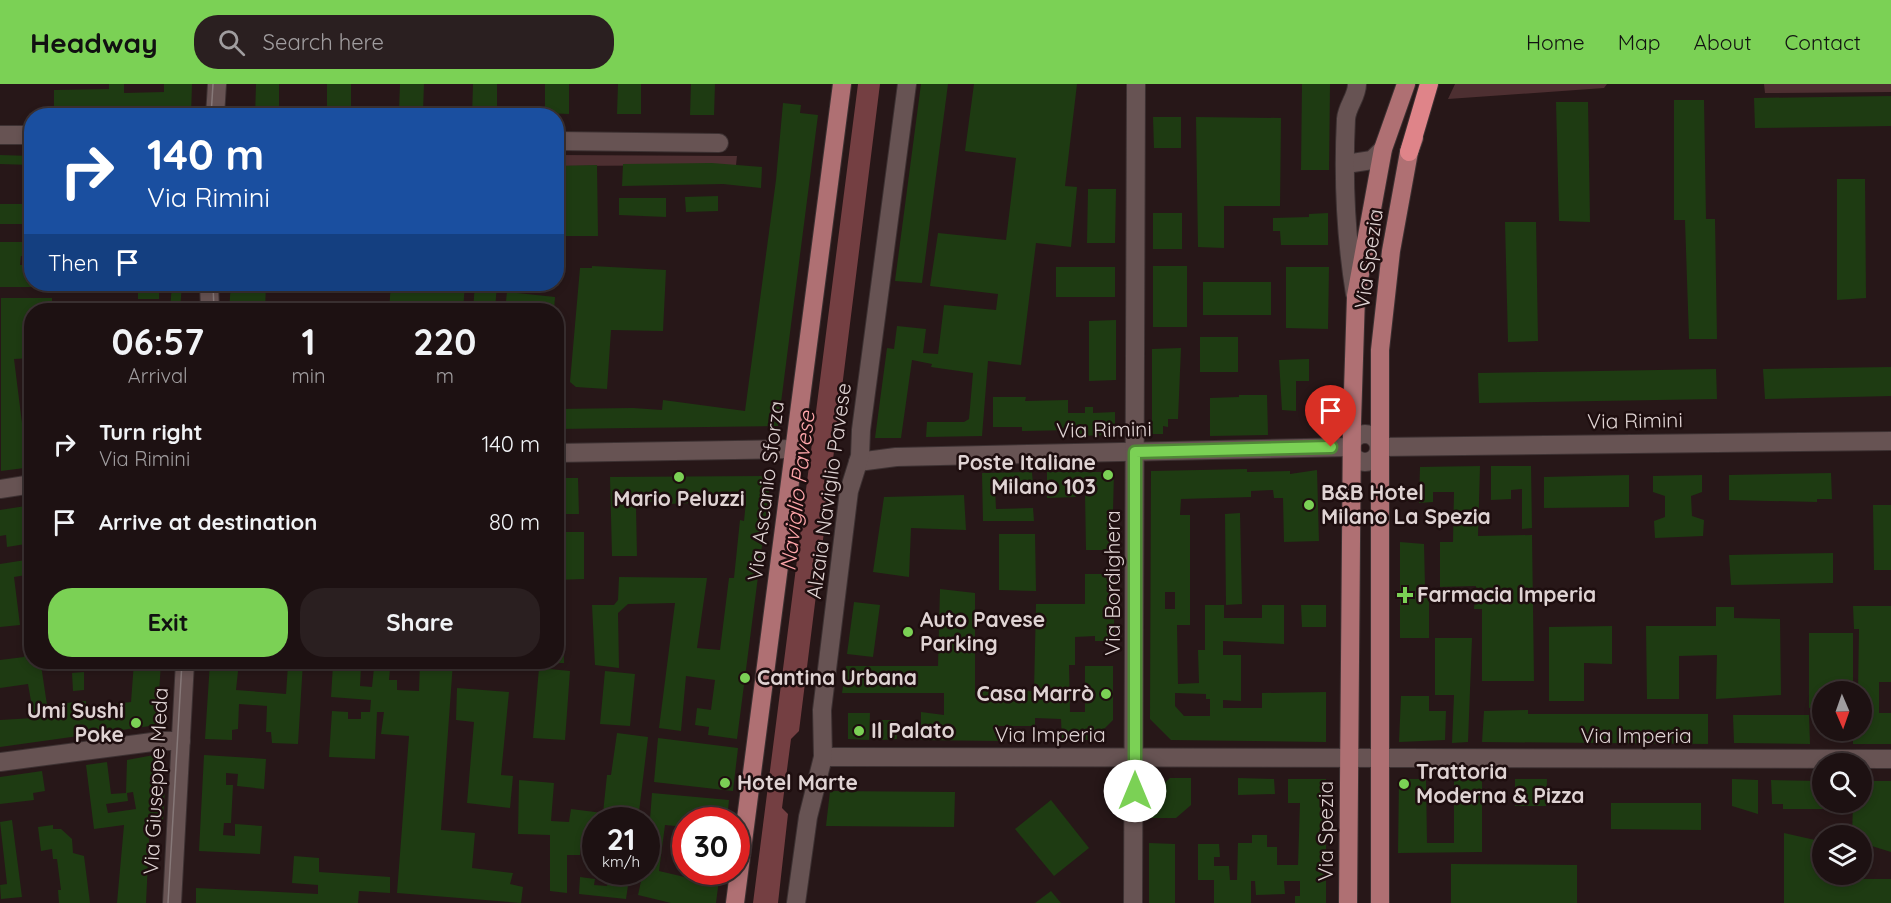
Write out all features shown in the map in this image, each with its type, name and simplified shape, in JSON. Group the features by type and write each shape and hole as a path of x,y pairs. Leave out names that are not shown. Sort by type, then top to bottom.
{"highway":[{"path":"1408,152 1429,84"}],"main road":[{"name":"Via Ascanio Sforza","path":"735,903 842,84"},
{"name":"Via Spezia","path":"1348,903 1352,447 1356,296 1383,149 1406,84"},
{"name":"Via Spezia","path":"1380,903 1380,350 1391,251 1408,152 1437,84"}],"street":[{"path":"216,108 217,84"},
{"name":"Alzaia Naviglio Pavese","path":"796,903 808,816 823,757 822,710 849,490 858,462 906,84"},
{"name":"Via Bordighera","path":"1133,903 1136,84"},
{"name":"Via Spezia","path":"1356,296 1348,248 1346,117 1356,94 1357,84"},
{"path":"0,135 24,135"},
{"path":"564,141 719,143"},
{"path":"1346,164 1372,160 1383,149"},
{"name":"Via Rimini","path":"1380,447 1891,441"},
{"path":"1352,447 1355,457 1364,462 1374,459 1380,447"},
{"name":"Via Rimini","path":"858,462 896,457 1352,447"},
{"path":"564,453 794,449"},
{"path":"0,489 24,485"},
{"name":"Via Giuseppe Meda","path":"172,903 185,669"},
{"path":"0,762 160,741 181,741"},
{"name":"Via Imperia","path":"823,757 1349,759"},
{"name":"Via Spezia","path":"1349,759 1381,759"},
{"name":"Via Imperia","path":"1381,759 1891,759"}],"shaded area":[{"path":"858,84 880,84 799,731 791,739 782,808 788,814 778,903 753,903"},
{"path":"1455,84 1607,84 1604,88 1448,99"},
{"path":"1764,84 1891,84 1891,92 1765,93"},
{"path":"564,155 737,156 736,165 564,166"}],"building":[{"path":"109,84 124,84 124,93 164,92 164,84 192,84 191,108 54,108 54,90 109,89"},
{"path":"256,84 279,84 279,108 255,108"},
{"path":"327,84 351,84 351,108 327,108"},
{"path":"400,84 424,84 423,108 399,108"},
{"path":"473,84 497,84 497,108 472,108"},
{"path":"545,84 569,84 569,114 564,114 564,108 545,108"},
{"path":"618,84 641,84 641,114 617,114"},
{"path":"691,84 715,84 714,115 690,115"},
{"path":"921,84 948,84 922,283 895,281"},
{"path":"974,84 1077,84 1065,186 1077,187 1071,247 1036,243 1021,365 988,361 982,436 926,437 927,422 964,422 969,419 973,373 931,367 932,364 912,360 901,438 875,438 887,348 894,349 897,326 926,329 923,353 938,354 944,305 996,310 998,294 930,286 938,233 1006,240 1016,158 965,151"},
{"path":"1302,84 1330,84 1329,170 1301,170"},
{"path":"1891,96 1891,126 1755,128 1754,98"},
{"path":"1674,100 1704,100 1706,219 1715,219 1717,339 1689,339 1685,220 1674,220"},
{"path":"1556,102 1588,102 1590,222 1559,221"},
{"path":"783,103 801,105 800,113 818,115 778,426 564,429 564,409 662,410 663,400 745,411 776,180"},
{"path":"1153,117 1181,117 1181,148 1154,148"},
{"path":"1196,117 1281,118 1280,206 1224,206 1224,248 1198,247"},
{"path":"0,155 24,156 24,165 0,164"},
{"path":"712,163 762,167 761,188 723,184 622,186 623,164"},
{"path":"597,165 598,236 564,236 564,166"},
{"path":"1837,179 1865,179 1866,298 1837,300"},
{"path":"1088,189 1116,189 1115,243 1087,243"},
{"path":"718,196 718,211 686,212 685,197"},
{"path":"619,198 666,198 666,217 619,215"},
{"path":"0,204 24,204 24,224 0,224"},
{"path":"1153,213 1182,213 1182,249 1153,249"},
{"path":"1328,213 1328,245 1281,245 1280,231 1273,231 1273,218 1309,217 1309,214"},
{"path":"1505,222 1536,222 1538,341 1508,342"},
{"path":"0,242 24,242 24,256 21,256 20,265 24,265 24,287 0,287"},
{"path":"592,266 666,270 663,331 611,330 607,389 576,387 570,382 580,268 592,268"},
{"path":"1153,266 1187,266 1187,327 1153,327"},
{"path":"1056,267 1115,267 1115,297 1056,297"},
{"path":"1286,267 1329,267 1328,329 1286,328"},
{"path":"1203,282 1271,282 1271,315 1203,315"},
{"path":"138,291 159,291 159,299 138,299"},
{"path":"171,291 181,291 181,303 171,303"},
{"path":"230,291 266,291 265,303 230,303"},
{"path":"390,291 464,291 464,303 390,303"},
{"path":"474,291 496,291 496,303 474,303"},
{"path":"507,292 555,297 555,303 506,303"},
{"path":"1,298 52,298 52,303 24,303 24,358 14,359 24,439 24,468 1,471"},
{"path":"1116,320 1116,380 1089,381 1089,321"},
{"path":"1200,337 1238,337 1238,372 1200,372"},
{"path":"1181,348 1178,419 1168,419 1168,427 1163,426 1163,434 1152,434 1152,349"},
{"path":"1309,359 1309,381 1296,381 1296,411 1282,410 1279,360"},
{"path":"1891,367 1891,396 1765,399 1763,369"},
{"path":"1716,369 1717,399 1479,403 1478,373"},
{"path":"1239,395 1267,395 1268,435 1210,436 1210,398 1239,397"},
{"path":"993,397 1026,397 1025,401 1068,400 1068,413 1085,413 1085,407 1093,407 1093,413 1115,412 1115,435 1075,436 1075,430 1022,431 1022,427 993,427"},
{"path":"1480,466 1478,536 1532,535 1534,681 1482,681 1482,609 1474,609 1476,586 1440,587 1440,542 1453,542 1454,492 1433,492 1433,502 1419,503 1420,467"},
{"path":"1491,466 1531,466 1532,528 1522,529 1522,489 1511,490 1511,499 1491,500"},
{"path":"1247,469 1247,472 1290,471 1290,474 1317,470 1319,541 1284,542 1283,498 1274,498 1273,490 1251,491 1251,497 1181,499 1180,515 1190,515 1190,625 1177,625 1178,684 1199,683 1198,650 1205,650 1205,605 1224,605 1224,618 1262,618 1262,605 1284,605 1284,644 1223,641 1223,655 1241,655 1241,701 1223,700 1223,708 1262,708 1262,693 1326,692 1326,742 1171,740 1150,719 1151,471","holes":["1165,592 1175,592 1175,609 1165,609","1175,693 1206,694 1206,699 1210,699 1210,716 1184,716 1175,706"]},
{"path":"1032,472 1033,485 995,487 996,509 1033,508 1034,521 983,521 982,473"},
{"path":"1047,472 1114,472 1112,550 1086,550 1085,493 1075,494 1076,497 1047,498"},
{"path":"1831,473 1832,499 1817,499 1817,502 1729,500 1729,475"},
{"path":"1629,475 1629,507 1544,508 1544,477"},
{"path":"1702,475 1702,492 1691,496 1692,516 1704,520 1703,536 1655,538 1654,521 1665,517 1665,496 1653,492 1653,476"},
{"path":"771,476 737,739 708,735 709,727 695,725 697,708 711,710 715,680 686,676 681,731 659,728 675,603 628,604 618,613 619,668 595,665 592,605 614,605 618,600 619,577 707,578 697,648 720,650 729,578 734,578 740,520 744,521 746,501 666,504 666,502 641,502 636,507 637,556 612,556 610,477"},
{"path":"564,478 578,478 579,514 564,514"},
{"path":"1401,488 1415,488 1415,501 1400,501"},
{"path":"964,495 966,530 911,528 909,577 873,572 884,497"},
{"path":"1873,505 1891,505 1891,570 1874,570"},
{"path":"24,506 24,544 7,547 6,535 0,536 0,510"},
{"path":"1240,513 1242,604 1226,605 1225,514"},
{"path":"564,532 584,532 584,579 564,580"},
{"path":"999,534 1035,534 1036,591 999,590"},
{"path":"1400,542 1424,544 1425,586 1429,586 1429,638 1400,638"},
{"path":"1833,553 1833,583 1731,585 1729,555"},
{"path":"24,560 24,575 14,577 20,625 0,627 0,564"},
{"path":"1085,574 1114,574 1114,641 1095,641 1095,636 1075,637 1075,665 1069,665 1070,712 1085,712 1085,666 1113,666 1113,720 1093,740 1062,740 1061,719 1035,718 1035,726 999,726 1000,741 921,740 921,712 944,715 944,693 842,693 846,666 938,666 940,589 975,593 975,691 1034,691 1036,604 1085,604"},
{"path":"854,602 880,605 873,657 847,654"},
{"path":"1301,605 1326,605 1326,627 1302,627"},
{"path":"1853,606 1891,606 1891,682 1879,682 1879,713 1891,713 1891,744 1853,744 1853,741 1872,741 1872,681 1858,681 1859,629 1854,629"},
{"path":"1716,607 1734,607 1734,618 1780,619 1781,695 1716,699 1717,655 1679,656 1679,699 1647,699 1646,626 1716,626"},
{"path":"1612,626 1612,664 1584,663 1584,701 1549,701 1549,627"},
{"path":"1809,633 1853,633 1853,681 1812,681 1812,708 1809,708"},
{"path":"1435,638 1472,638 1468,742 1452,743 1454,695 1435,695"},
{"path":"24,657 24,669 42,669 47,705 86,701 86,707 131,702 133,669 161,669 157,725 0,747 0,720 34,718 28,684 0,688 0,660"},
{"path":"210,669 238,669 236,690 286,694 288,669 303,669 298,744 272,743 271,732 266,732 267,706 239,704 238,729 232,730 232,740 205,739"},
{"path":"333,669 361,669 360,686 372,687 374,669 390,669 389,680 397,680 397,690 419,691 420,669 452,669 441,830 475,833 472,868 513,873 510,884 523,887 521,903 397,893 409,736 381,734 384,712 377,712 375,759 329,757 332,711 348,712 348,719 361,719 361,712 370,712 371,700 331,697"},
{"path":"539,669 570,671 565,740 533,738"},
{"path":"605,671 635,674 630,726 600,724"},
{"path":"84,672 84,690 73,691 72,673"},
{"path":"457,688 509,692 501,775 513,776 510,808 467,803 474,722 456,720"},
{"path":"1401,696 1429,696 1429,711 1446,711 1445,740 1399,742"},
{"path":"1528,710 1528,714 1708,714 1708,744 1482,742 1484,711"},
{"path":"848,713 870,713 869,740 848,739"},
{"path":"1733,715 1809,715 1810,744 1734,743"},
{"path":"880,720 896,720 897,739 880,740"},
{"path":"617,733 648,737 640,807 604,807 607,775 611,775"},
{"path":"658,738 738,748 733,791 654,782"},
{"path":"154,755 153,788 165,787 163,820 150,821 146,903 117,903 124,825 94,829 86,765 107,762 111,794 126,793 127,760","holes":["133,792 136,809 108,813 106,804 128,801 127,793"]},
{"path":"204,755 266,759 264,789 237,786 238,774 226,773 226,785 233,785 231,823 224,823 223,835 235,836 235,824 262,826 260,854 199,851"},
{"path":"42,771 45,791 33,793 34,800 0,804 0,777"},
{"path":"1170,778 1191,778 1191,805 1176,818 1150,818 1150,797"},
{"path":"1238,778 1274,779 1275,794 1238,795"},
{"path":"1288,779 1326,779 1326,903 1295,903 1295,896 1300,896 1300,881 1284,881 1285,894 1256,895 1255,881 1251,881 1251,903 1214,903 1214,880 1198,880 1198,844 1219,844 1220,857 1214,857 1214,866 1229,866 1230,880 1237,880 1238,843 1252,843 1252,835 1267,835 1267,847 1277,847 1277,865 1298,865 1300,803 1288,803"},
{"path":"1399,779 1426,779 1427,843 1454,843 1454,779 1482,779 1482,852 1398,853"},
{"path":"1515,779 1547,779 1546,806 1515,806"},
{"path":"1732,779 1758,780 1758,814 1732,806"},
{"path":"519,780 554,783 551,821 569,822 571,809 582,810 580,855 567,855 567,893 550,891 550,835 518,834"},
{"path":"1771,780 1812,781 1812,809 1783,809 1783,804 1772,804"},
{"path":"1872,781 1891,781 1891,852 1872,846 1872,825 1852,825 1853,813 1872,813"},
{"path":"830,791 955,792 954,827 826,826"},
{"path":"652,793 729,800 728,807 672,807 672,826 665,825 660,863 660,807 651,807"},
{"path":"1051,800 1089,848 1054,876 1015,829"},
{"path":"1611,803 1701,803 1701,830 1611,829"},
{"path":"12,820 22,897 1,899 0,885 7,884 0,822"},
{"path":"53,825 53,829 61,829 72,839 73,853 84,856 90,903 59,903 58,890 61,890 57,859 53,859 52,849 41,851 38,827"},
{"path":"1784,833 1812,839 1812,885 1872,885 1872,879 1891,879 1891,903 1784,903"},
{"path":"1149,843 1175,844 1175,903 1149,903"},
{"path":"294,856 319,858 319,872 390,877 390,893 359,891 358,903 196,903 196,888 318,894 318,885 292,883"},
{"path":"1451,864 1577,865 1577,903 1451,903"},
{"path":"660,871 672,874 672,885 718,885 716,903 671,903 638,895 640,885 660,885"},
{"path":"580,877 582,877 582,885 628,885 626,899 579,894"},
{"path":"1051,891 1061,903 1035,903"}],"tram line":[{"path":"212,108 213,84"},
{"path":"213,291 214,303"},
{"path":"168,903 182,669"}],"place":[{"name":"Poste Italiane Milano 103","path":"1108,475"},
{"name":"Mario Peluzzi","path":"679,477"},
{"name":"B&B Hotel Milano La Spezia","path":"1309,505"},
{"name":"Farmacia Imperia","path":"1405,595"},
{"name":"Auto Pavese Parking","path":"908,632"},
{"name":"Cantina Urbana","path":"745,678"},
{"name":"Casa Marrò","path":"1106,694"},
{"name":"Umi Sushi Poke","path":"136,723"},
{"name":"Il Palato","path":"859,731"},
{"name":"Hotel Marte","path":"725,783"},
{"name":"Trattoria Moderna & Pizza","path":"1404,784"}],"route":[{"path":"1135,791 1135,452 1331,447"}],"water label":[{"name":"Naviglio Pavese","path":"797,491"}]}
